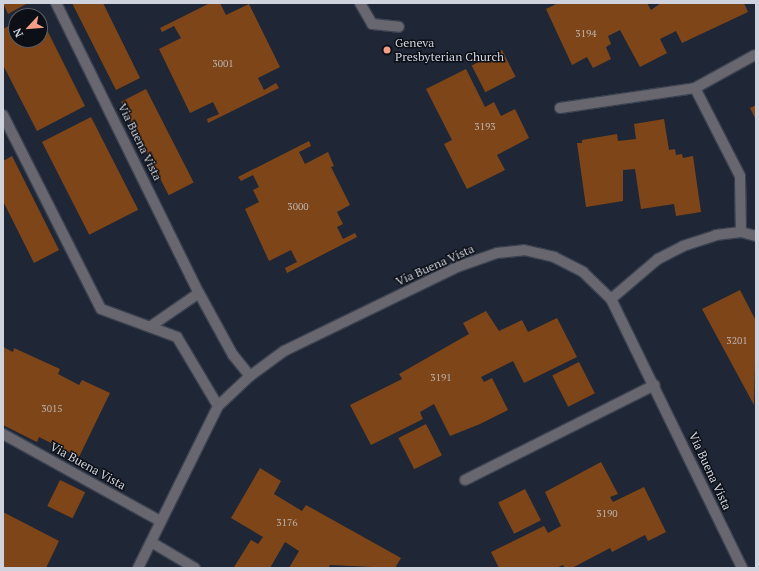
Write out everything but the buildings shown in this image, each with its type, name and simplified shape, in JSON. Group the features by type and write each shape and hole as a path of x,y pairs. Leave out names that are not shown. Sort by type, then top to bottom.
{"street":[{"name":"Via Buena Vista","path":"56,3 199,293 233,355 250,376"},
{"path":"360,3 372,24 399,27"},
{"path":"560,108 695,88 755,55"},
{"path":"695,88 740,176 741,232"},
{"path":"3,116 101,309 151,326 177,337 218,406"},
{"path":"611,299 658,259 683,246 716,235 741,232 756,236"},
{"name":"Via Buena Vista","path":"138,568 218,406 250,376 284,351 457,267 497,253 524,250 554,257 583,272 611,299 742,568"},
{"path":"151,326 199,293"},
{"path":"465,480 654,385"},
{"name":"Via Buena Vista","path":"3,434 160,521"},
{"path":"151,542 195,568"}],"place":[{"name":"Geneva Presbyterian Church","path":"387,50"}]}
